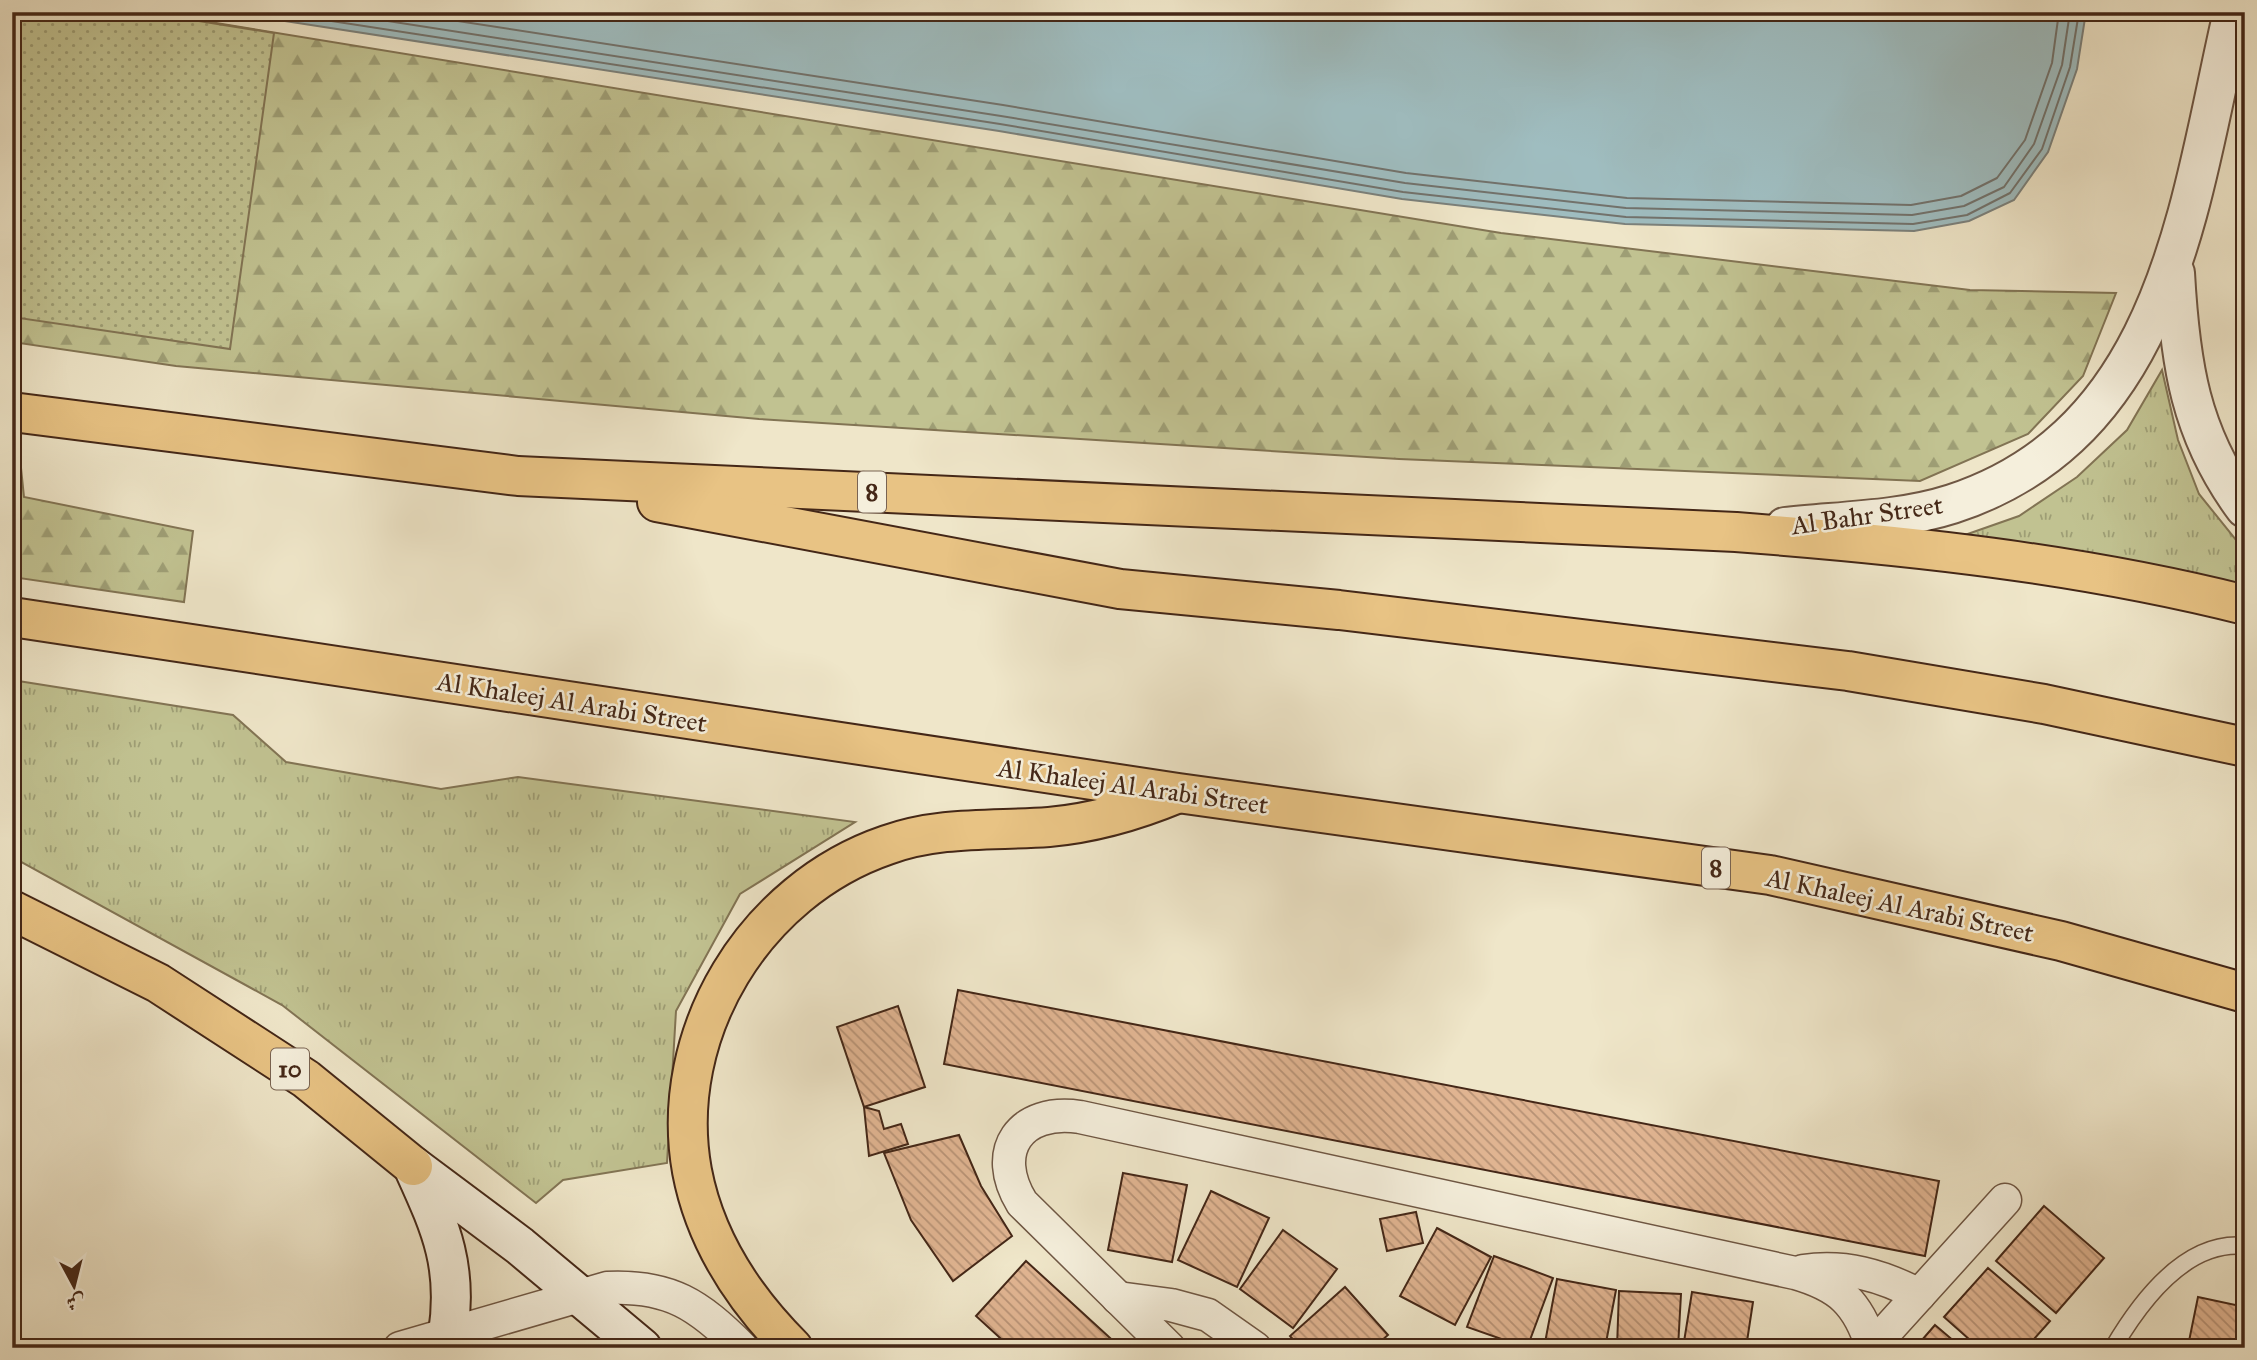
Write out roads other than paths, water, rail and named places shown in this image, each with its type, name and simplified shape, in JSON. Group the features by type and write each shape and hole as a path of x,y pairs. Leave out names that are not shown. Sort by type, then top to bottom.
{"highway":[{"name":"8","path":"12,412 518,476 1736,532 1856,541 2096,574 2245,605"},
{"path":"518,476 1120,589 1339,610 1848,671 2044,704 2245,747"},
{"name":"Al Khaleej Al Arabi Street","path":"12,617 1178,793 1770,875 2061,941 2245,993"},
{"path":"793,1348 750,1300 731,1270 706,1217 692,1172 689,1097 705,1024 720,990 740,958 763,928 789,902 851,860 886,845 959,829 1082,822 1115,816 1178,793"},
{"name":"10","path":"12,910 158,983 306,1079 413,1166"}],"street":[{"name":"Al Bahr Street","path":"1736,532 1916,512 1951,504 2018,474 2067,438 2101,403 2141,342 2175,263 2236,24"},
{"name":"Al Bahr Street","path":"2175,263 2179,344 2195,415 2224,481 2245,508"},
{"path":"1170,1348 1022,1203 1010,1183 1007,1159 1016,1137 1033,1121 1056,1113 1080,1117 1795,1273 1824,1281 1847,1298 1864,1324 1871,1347"},
{"name":"10","path":"413,1166 520,1245 642,1348"},
{"path":"413,1166 441,1226 449,1256 453,1282 448,1334"},
{"path":"1871,1347 2005,1200"},
{"path":"1795,1273 1849,1269 1876,1275 1919,1295"},
{"path":"400,1348 607,1288 635,1287 663,1292 688,1302 712,1318 742,1348"},
{"path":"1118,1298 1171,1305 1208,1315 1255,1348"}],"lane":[{"path":"2113,1348 2136,1314 2186,1262 2205,1250 2220,1246 2245,1246"}],"water":[{"path":"227,12 2086,12 2077,69 2048,152 2014,200 1969,221 1914,231 1625,224 1402,199 999,131"}]}
